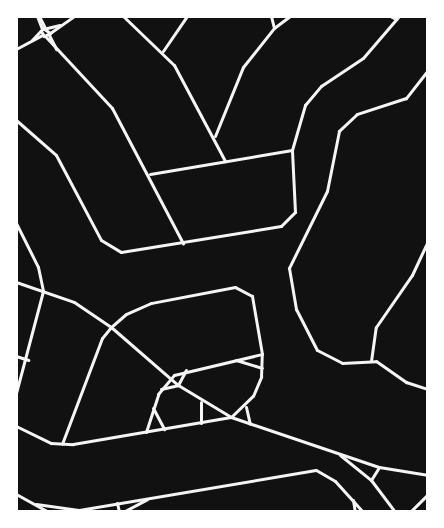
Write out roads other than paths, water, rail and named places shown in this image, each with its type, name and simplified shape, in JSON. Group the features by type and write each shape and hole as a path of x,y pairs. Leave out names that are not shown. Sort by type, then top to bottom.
{"street":[{"path":"38,16 56,50 112,108 150,174 184,243"},
{"path":"16,49 74,16"},
{"path":"122,16 162,52 189,88 225,161"},
{"path":"162,52 188,16"},
{"path":"271,16 274,28"},
{"path":"214,137 233,86 274,28 290,16"},
{"path":"16,120 56,155 107,245 121,252 281,226 295,212 292,150 297,121 311,97 363,58 398,18 390,16"},
{"path":"428,70 406,98 357,114 338,131 327,191 290,264 296,309 317,350 342,363 371,361 428,389"},
{"path":"150,174 292,150"},
{"path":"16,223 38,267 43,291 28,360 16,393"},
{"path":"371,361 376,327 408,281 428,241"},
{"path":"16,282 74,302 111,327 178,385 201,402 231,417 379,467 428,475"},
{"path":"16,426 62,444 231,417 246,405 262,368 262,354 252,296 241,288 137,307 111,327 102,338 62,444"},
{"path":"146,432 161,389 170,378 187,369 262,354"},
{"path":"16,356 28,360"},
{"path":"234,359 262,368"},
{"path":"161,389 178,385 187,369"},
{"path":"201,402 201,423"},
{"path":"246,405 250,424"},
{"path":"153,408 164,429"},
{"path":"337,454 371,480 395,512"},
{"path":"371,480 379,467"},
{"path":"36,504 68,511 316,470 353,499 363,512"},
{"path":"16,494 49,512"},
{"path":"410,512 428,494"},
{"path":"116,503 121,512 150,498"},
{"path":"353,499 355,512"}]}
